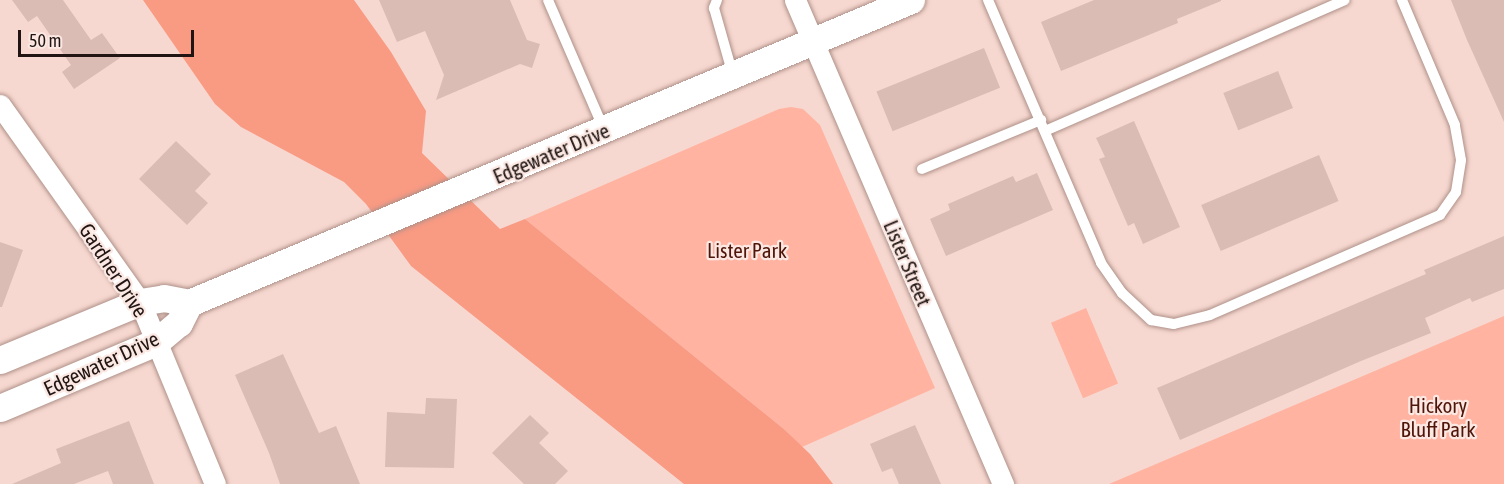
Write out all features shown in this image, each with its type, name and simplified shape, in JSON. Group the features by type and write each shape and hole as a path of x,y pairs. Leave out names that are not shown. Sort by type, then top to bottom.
{"street":[{"name":"Lister Street","path":"795,0 1003,484"},
{"name":"Edgewater Drive","path":"0,360 140,302 164,298 189,303 813,42 874,7 911,0"},
{"name":"Gardner Drive","path":"0,105 140,302 215,484"},
{"name":"Edgewater Drive","path":"0,408 156,342 179,323 189,303"}],"lane":[{"path":"548,0 605,130"},
{"path":"717,0 714,8 734,76"},
{"path":"987,0 1041,120 1101,263 1122,293 1151,320 1174,324 1210,315 1440,215 1456,192 1461,160 1455,125 1402,0"},
{"path":"1045,131 1345,0"},
{"path":"922,169 1041,120"}],"green space":[{"name":"Lister Park","path":"791,107 803,109 820,125 935,388 802,447 785,430 525,219 779,109"},
{"path":"1086,308 1118,383 1083,398 1051,323"},
{"name":"Hickory Bluff Park","path":"1504,316 1504,484 1109,484"}],"shaded area":[{"path":"143,0 354,0 391,52 426,111 422,153 500,229 525,219 785,430 810,454 833,484 684,484 411,266 366,204 344,182 241,127 215,104"}],"building":[{"path":"12,0 63,0 91,40 102,33 120,58 74,89 62,72 71,65 37,16 28,22"},
{"path":"379,0 510,0 527,40 540,44 532,68 520,64 436,100 444,75 425,31 397,42"},
{"path":"1094,0 1221,1 1177,19 1178,23 1061,71 1041,22"},
{"path":"1451,0 1504,0 1504,122 1467,40"},
{"path":"984,48 1000,88 893,131 876,91"},
{"path":"1278,71 1293,108 1238,130 1223,93"},
{"path":"1134,121 1180,227 1143,244 1134,223 1128,226 1099,159 1105,157 1096,138"},
{"path":"176,141 211,174 195,191 208,203 187,225 139,179"},
{"path":"1319,155 1339,201 1221,251 1201,205"},
{"path":"1037,173 1053,210 946,256 930,219 950,210 948,204 1013,176 1016,182"},
{"path":"1504,236 1504,289 1472,302 1470,298 1425,318 1431,333 1180,440 1157,388 1426,274 1424,270"},
{"path":"0,242 23,250 2,307 0,307"},
{"path":"283,354 319,433 336,426 360,484 280,484 235,375"},
{"path":"426,398 457,399 454,468 385,467 387,412 425,414"},
{"path":"530,415 549,433 539,443 568,471 555,484 524,484 492,453"},
{"path":"129,421 154,484 113,484 108,471 74,484 12,484 61,463 56,449"},
{"path":"915,425 941,484 899,484 892,468 882,472 870,444"}]}
